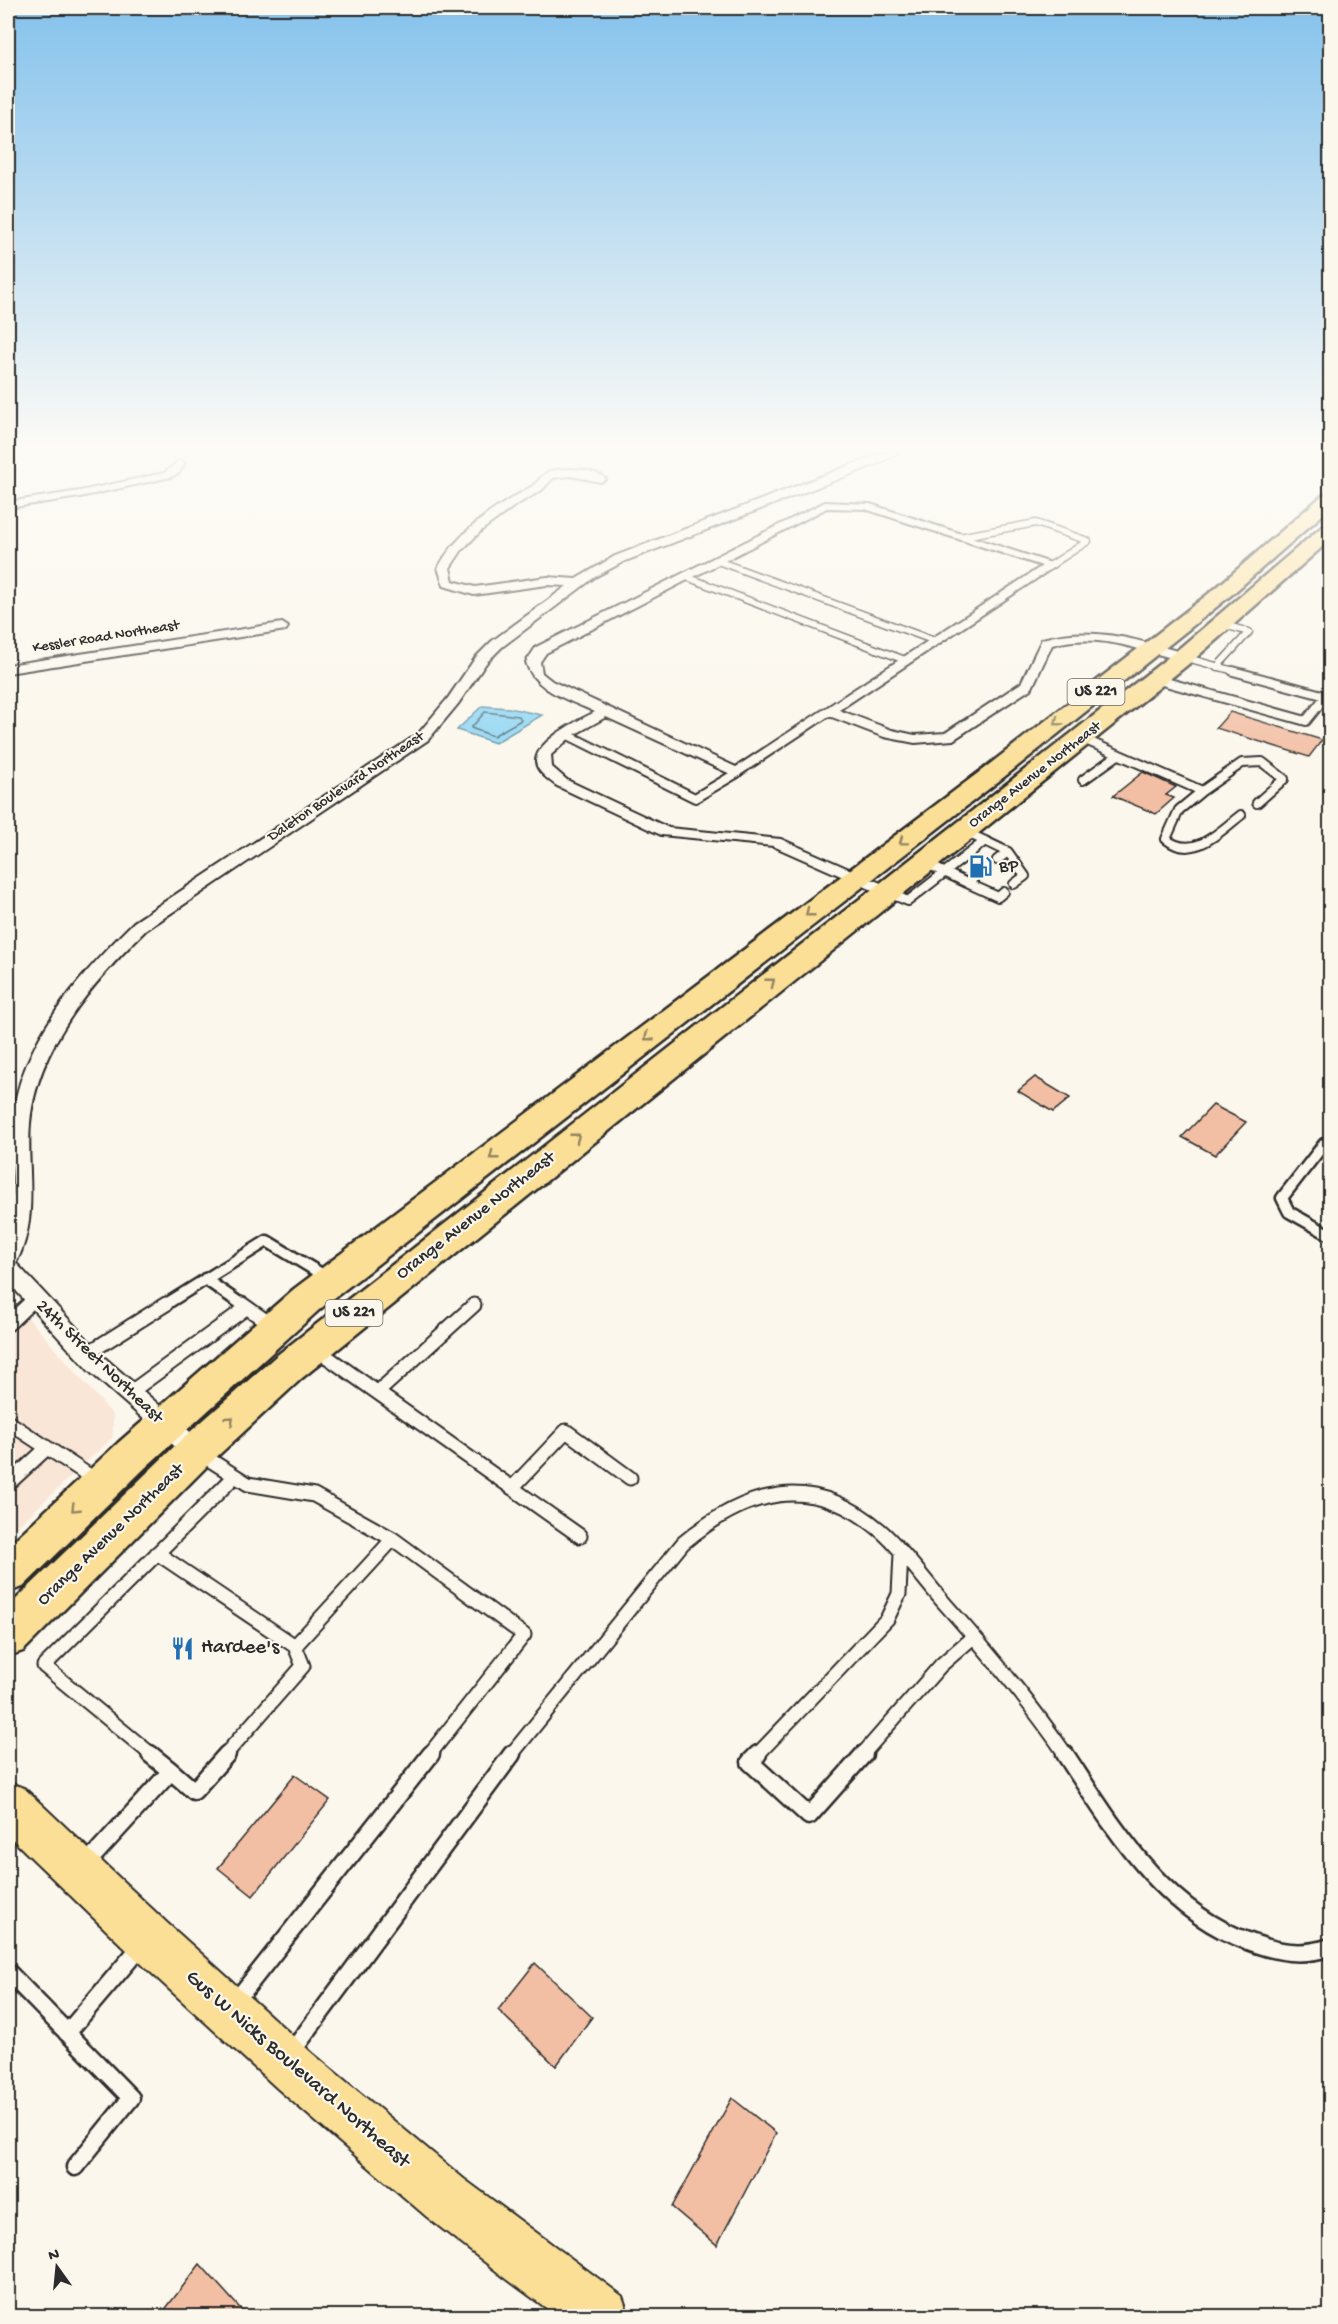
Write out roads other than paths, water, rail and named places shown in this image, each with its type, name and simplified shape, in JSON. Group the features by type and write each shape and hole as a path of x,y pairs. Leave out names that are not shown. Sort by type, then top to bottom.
{"highway":[{"name":"Orange Avenue Northeast","path":"8,1573 164,1426 332,1280 995,771 1223,592 1260,559"},
{"name":"Orange Avenue Northeast","path":"8,1636 196,1451 314,1347 1183,657 1296,559"}],"main road":[{"name":"Gus W Nicks Boulevard Northeast","path":"8,1804 283,2063 414,2173 602,2316"}],"street":[{"path":"449,559 444,568 448,583 474,591 547,581 579,583"},
{"name":"Daleton Boulevard Northeast","path":"8,1258 22,1201 21,1122 26,1093 36,1066 58,1024 92,974 140,926 423,737 448,708 481,660 497,644 579,583 618,559"},
{"path":"1034,559 1051,565"},
{"path":"715,560 541,650 533,662 536,674 547,684 737,773 1051,565"},
{"name":"Kessler Road Northeast","path":"8,669 282,627"},
{"path":"828,711 889,734 915,739 948,737 1027,685 1047,642 1060,636 1091,635 1183,657"},
{"path":"604,712 566,734 545,751 543,761 548,772 562,783 666,832 776,842 886,891"},
{"name":"24th Street Northeast","path":"8,1268 34,1300 128,1395 196,1451"}],"lane":[{"path":"1051,565 1060,559"},
{"path":"715,560 935,640"},
{"path":"684,576 905,660"},
{"path":"1217,667 1249,632 1221,624"},
{"path":"1155,679 1306,721 1326,696 1183,657"},
{"path":"566,734 695,798 737,773"},
{"path":"1081,738 1202,791"},
{"path":"1083,780 1118,754"},
{"path":"1241,816 1197,848 1185,849 1172,846 1166,839 1179,810 1240,762 1248,760 1278,771 1284,779 1257,803"},
{"path":"963,831 1008,852 1025,876 1014,884"},
{"path":"886,891 908,901 985,841"},
{"path":"997,860 1008,852"},
{"path":"923,862 945,873 971,880 998,897 1004,892"},
{"path":"1330,1143 1324,1143 1282,1198 1289,1212 1330,1235"},
{"path":"88,1353 267,1241 332,1280"},
{"path":"205,1279 275,1328"},
{"path":"8,1324 34,1300"},
{"path":"378,1392 474,1305"},
{"path":"128,1395 246,1308"},
{"path":"314,1347 580,1536"},
{"path":"8,1422 101,1484"},
{"path":"512,1488 566,1431 630,1478"},
{"path":"8,1484 47,1448"},
{"path":"196,1451 248,1484 314,1495 393,1539 524,1635 227,2011"},
{"path":"157,1553 296,1646 303,1666 194,1791 44,1666 157,1553 235,1476"},
{"path":"283,2063 532,1726 610,1628 692,1535 709,1521 741,1504 768,1496 795,1495 843,1505 866,1518 901,1554 1030,1704 1137,1858 1172,1895 1213,1926 1246,1944 1283,1952 1318,1952 1330,1947"},
{"path":"296,1646 393,1539"},
{"path":"901,1554 898,1594 887,1619 750,1762 809,1816 941,1665 973,1637"},
{"path":"79,1873 171,1771"},
{"path":"67,2033 148,1937"},
{"path":"8,1971 131,2098 75,2167"}],"water":[{"path":"482,706 509,708 542,715 495,743 457,730"}],"place":[{"name":"BP","path":"981,867"},
{"name":"Hardee's","path":"183,1648"}]}
